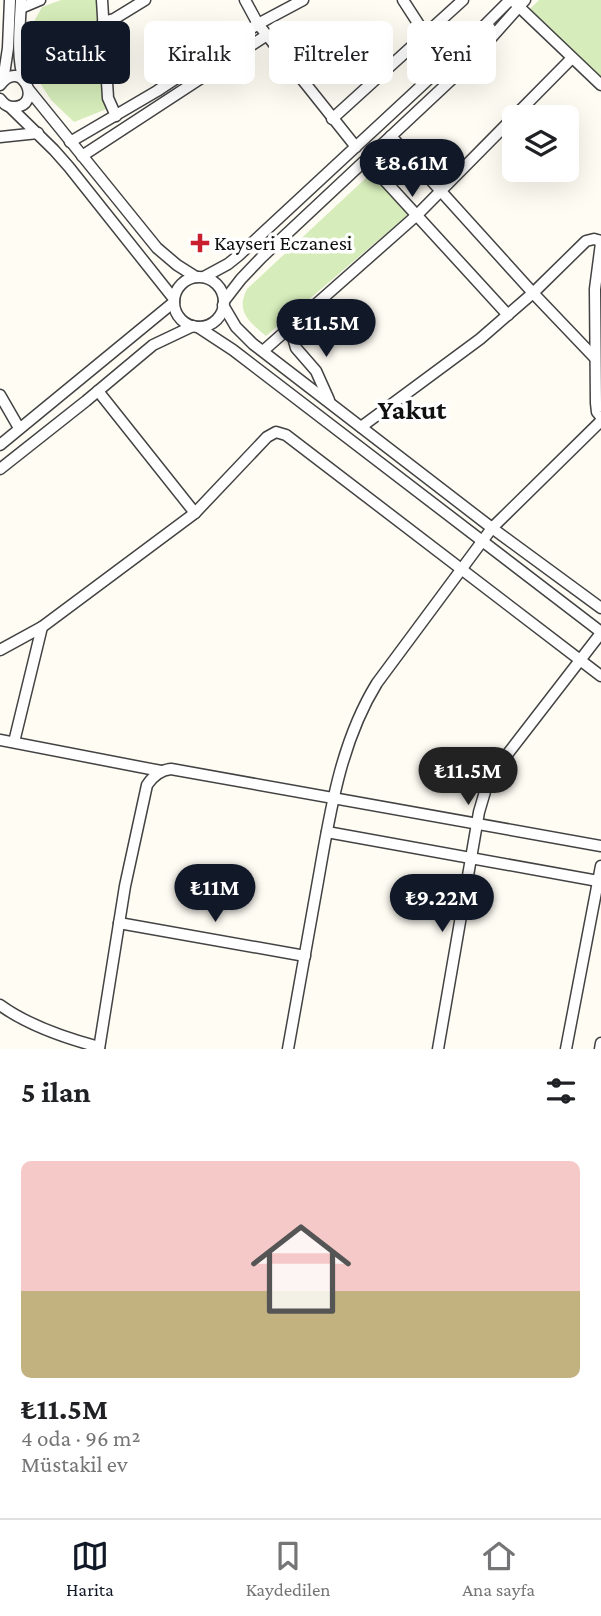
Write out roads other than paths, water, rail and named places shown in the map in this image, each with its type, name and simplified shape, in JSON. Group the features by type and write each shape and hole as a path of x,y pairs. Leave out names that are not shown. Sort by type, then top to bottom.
{"street":[{"path":"1,83 7,58 10,0"},
{"path":"4,103 20,106 29,95 20,65 21,4 40,0"},
{"path":"102,0 103,21"},
{"path":"107,21 145,0"},
{"path":"244,0 258,24 356,148"},
{"path":"70,142 116,116 258,24 303,0"},
{"path":"403,0 417,21"},
{"path":"440,21 463,0"},
{"path":"516,2 601,85"},
{"path":"0,469 157,342 214,322 223,303 241,279 468,64 516,2"},
{"path":"438,1049 481,799 489,778 601,632 233,350 183,321 177,315 174,300 176,290 188,279 200,277 228,264 238,256 459,51 516,2"},
{"path":"82,156 267,34"},
{"path":"332,118 407,50"},
{"path":"262,351 417,215 572,58"},
{"path":"1,83 15,76 27,86 157,248 177,265 211,280 218,286 223,303 242,334 492,528 601,608"},
{"path":"107,84 108,98 116,116"},
{"path":"4,103 69,167 174,300"},
{"path":"0,136 38,134"},
{"path":"391,136 595,358"},
{"path":"366,160 508,315"},
{"path":"288,1049 334,797 350,737 369,696 492,528 601,419 596,403 595,289 601,242 594,239 586,241 533,293 480,339 361,427"},
{"path":"0,445 174,300"},
{"path":"290,327 296,348 316,371 330,403"},
{"path":"98,391 195,513"},
{"path":"0,395 19,428"},
{"path":"0,650 42,627 195,513 267,437 279,432 601,676"},
{"path":"14,742 42,627"},
{"path":"0,740 161,771 171,769 601,846"},
{"path":"0,1005 38,1026 99,1048 125,886 147,785 161,771"},
{"path":"327,832 598,881"},
{"path":"566,1049 601,866"},
{"path":"119,923 305,956"},
{"path":"600,1049 601,1043"}],"place":[{"name":"Kayseri Eczanesi","path":"200,243"}],"district":[{"name":"Yakut","path":"412,409"}]}
